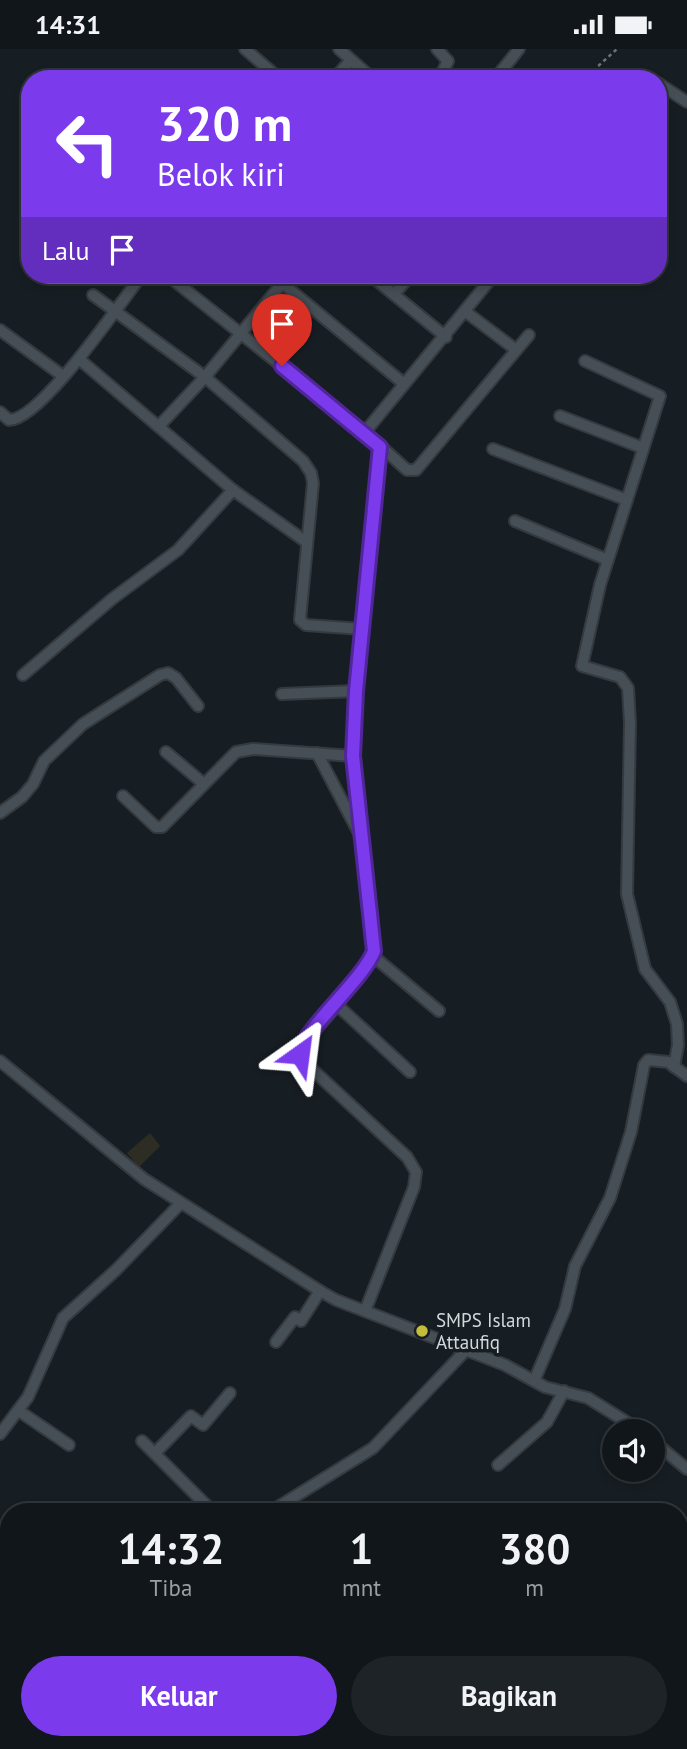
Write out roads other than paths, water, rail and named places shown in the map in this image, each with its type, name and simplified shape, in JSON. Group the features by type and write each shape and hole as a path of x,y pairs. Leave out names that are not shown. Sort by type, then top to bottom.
{"street":[{"path":"245,49 270,70"},
{"path":"339,49 362,70"},
{"path":"437,49 448,61 444,70"},
{"path":"502,70 519,49"},
{"path":"342,70 351,61"},
{"path":"667,89 687,101"},
{"path":"0,412 9,420 25,416 79,359 135,284"},
{"path":"178,284 365,432 407,470 416,470 529,335"},
{"path":"160,425 205,377 282,284"},
{"path":"292,284 403,383"},
{"path":"381,284 446,337"},
{"path":"394,294 403,284"},
{"path":"365,432 487,284"},
{"path":"93,295 205,377 303,461 311,473 302,623 362,629"},
{"path":"466,312 515,349"},
{"path":"0,330 63,376"},
{"path":"79,359 160,425 233,490 305,541"},
{"path":"585,361 660,396 608,560 582,666 620,677 628,688 631,722 627,894 645,969 670,1002 677,1024 678,1045 674,1067"},
{"path":"560,416 643,448"},
{"path":"365,1311 414,1187 416,1172 407,1157 302,1060 300,1048 303,1040 337,1005 373,957 374,933 353,756 356,691 380,447"},
{"path":"493,449 627,500"},
{"path":"23,675 112,599 178,550 233,490"},
{"path":"515,521 608,560"},
{"path":"0,813 22,797 33,784 44,761 83,724 160,675 168,673 176,678 198,706"},
{"path":"282,694 356,691"},
{"path":"123,796 156,827 162,827 229,757 246,749 353,756"},
{"path":"166,752 204,784"},
{"path":"317,753 363,841"},
{"path":"373,957 439,1011"},
{"path":"337,1005 410,1072"},
{"path":"534,1381 565,1308 575,1266 610,1198 631,1132 641,1072 648,1060 668,1062 687,1076"},
{"path":"0,1061 144,1179 320,1291 466,1350 534,1381 603,1405 623,1419"},
{"path":"0,1434 19,1411 45,1363 57,1328 64,1318 116,1270 181,1203"},
{"path":"276,1342 295,1317 301,1321 320,1291"},
{"path":"284,1503 373,1448 466,1350"},
{"path":"498,1465 547,1422 565,1391"},
{"path":"155,1453 191,1416 203,1425 230,1393"},
{"path":"19,1411 69,1445"},
{"path":"142,1441 204,1503"},
{"path":"665,1451 687,1469"}],"place":[{"name":"SMPS Islam Attaufiq","path":"422,1331"}]}
